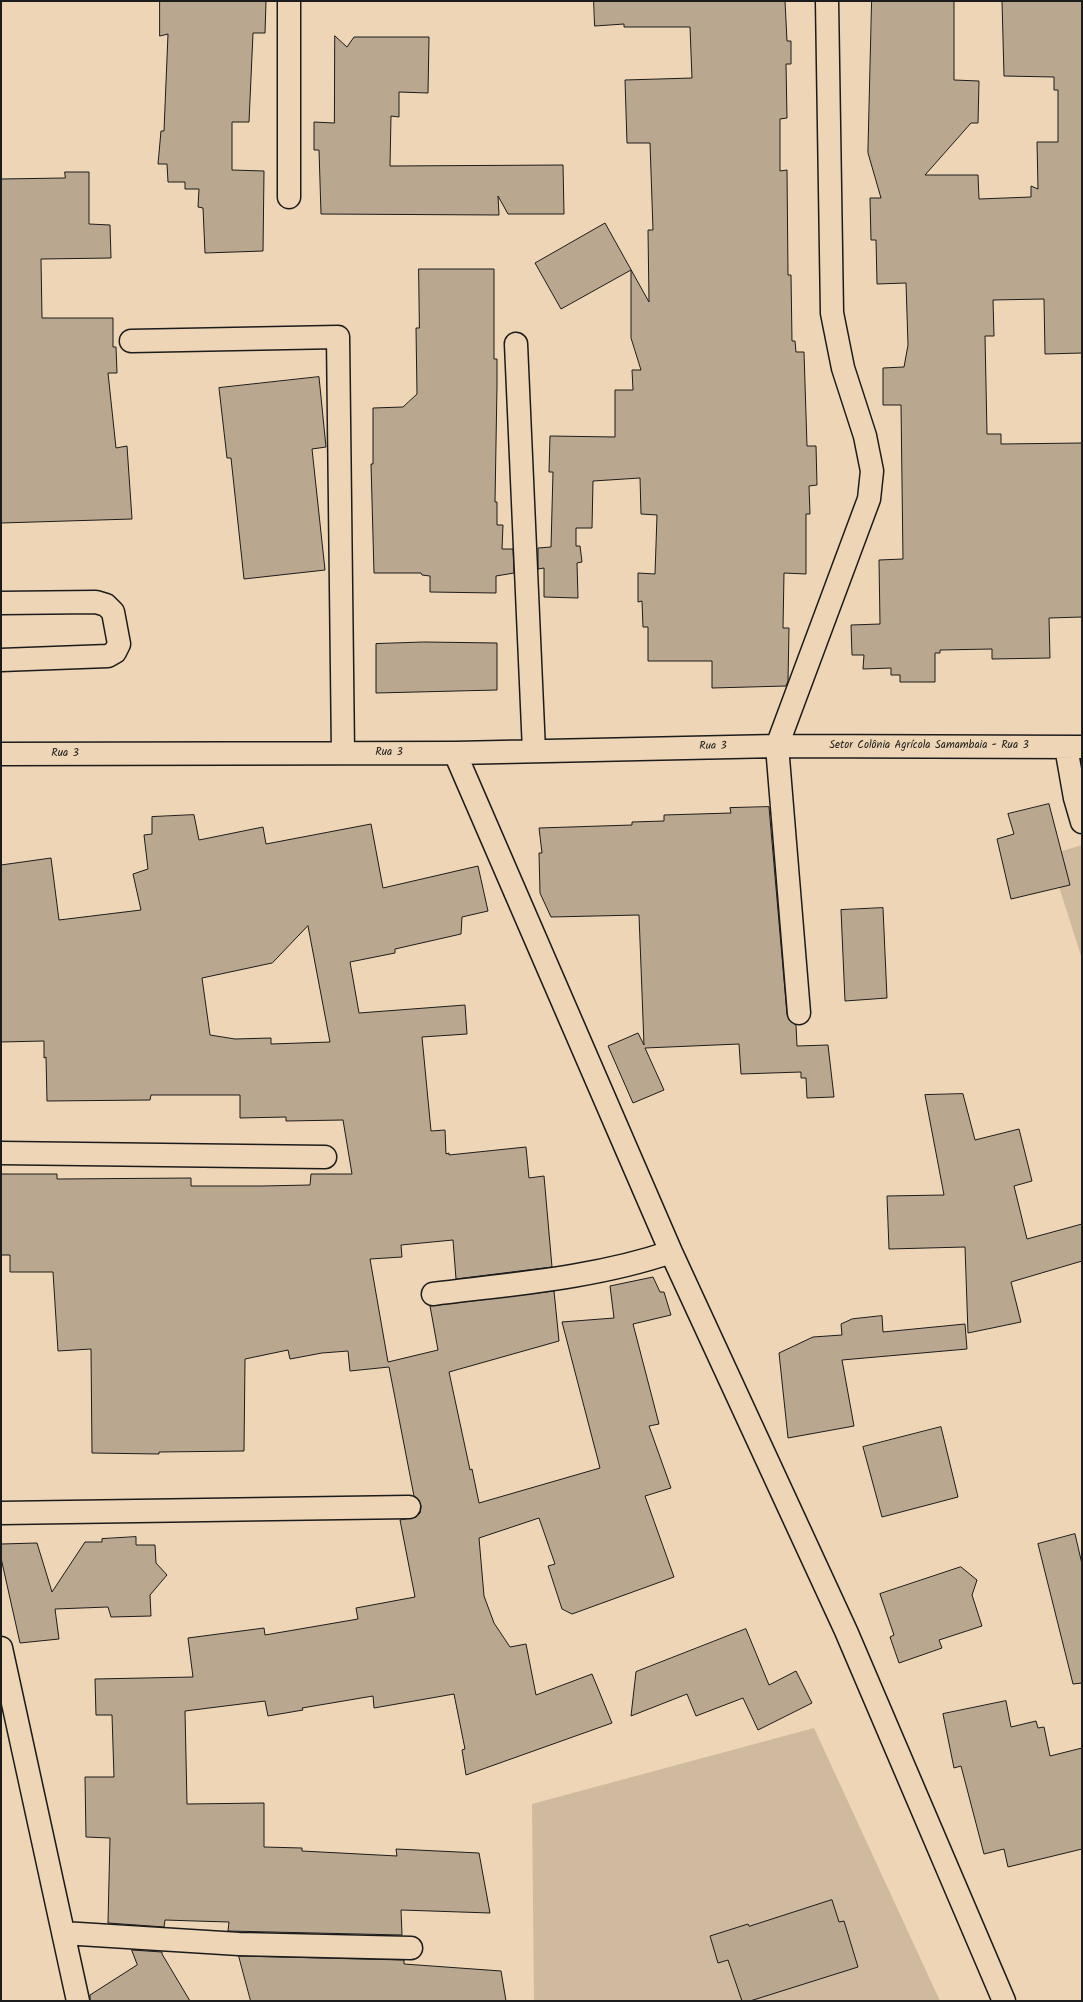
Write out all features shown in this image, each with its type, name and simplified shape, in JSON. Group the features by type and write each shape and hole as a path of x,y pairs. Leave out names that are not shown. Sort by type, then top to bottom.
{"street":[{"path":"289,1 289,197"},
{"path":"799,1013 777,746 869,499 872,471 865,436 844,368 832,313 827,1"},
{"path":"131,341 338,337 343,753"},
{"path":"516,344 534,751"},
{"path":"1,603 96,602 106,605 113,612 119,644 115,652 108,656 1,660"},
{"name":"Setor Colônia Agrícola Samambaia - Rua 3","path":"777,746 1074,747"},
{"name":"Rua 3","path":"1,754 455,753 777,746"},
{"path":"1074,747 1075,798 1082,822"},
{"path":"455,753 671,1252 846,1631 1004,2001"},
{"path":"1,1153 325,1157"},
{"path":"433,1294 554,1279 646,1261 671,1252"},
{"path":"1,1513 409,1507"},
{"path":"1,1648 78,2001"},
{"path":"63,1933 239,1944 411,1948"}],"shaded area":[{"path":"1082,845 1082,959 1049,855"},
{"path":"814,1728 940,2001 534,2001 532,1804"}],"building":[{"path":"160,1 266,1 265,33 253,33 249,122 232,122 232,170 264,171 263,251 205,253 203,208 198,207 199,189 185,189 185,182 168,182 167,164 158,164 161,131 164,131 168,34 160,36"},
{"path":"594,1 785,1 787,41 791,41 791,64 786,64 787,118 780,119 780,171 787,170 788,275 791,275 792,341 795,341 796,352 804,352 807,446 816,446 817,485 809,486 810,514 806,514 806,574 784,573 783,628 789,628 788,681 786,686 712,688 712,661 648,661 648,627 643,627 642,601 638,602 638,573 655,574 657,515 641,514 640,478 593,481 592,528 576,528 576,546 580,546 582,562 577,563 578,598 544,597 544,568 538,569 538,548 551,547 553,472 549,472 550,436 615,437 615,390 633,390 632,370 641,370 631,338 631,270 561,309 535,263 605,223 649,302 648,230 653,230 650,143 627,143 625,80 692,78 690,27 624,27 624,24 595,26"},
{"path":"872,1 954,1 954,80 979,81 978,123 971,123 925,175 978,175 979,199 1031,197 1031,186 1038,189 1037,142 1058,142 1058,90 1054,90 1054,77 1004,76 1002,1 1082,1 1082,353 1045,354 1044,299 993,300 994,336 985,336 987,434 1001,434 1001,444 1082,443 1082,617 1049,618 1050,658 992,659 992,649 940,650 940,653 935,653 935,682 900,682 900,675 891,675 891,668 863,669 864,655 852,655 851,625 880,624 879,560 903,559 901,405 883,405 883,368 904,367 908,345 906,283 877,284 876,240 871,240 870,198 881,198 868,153"},
{"path":"335,36 347,47 354,37 429,37 428,93 399,92 399,117 391,116 390,166 563,165 564,214 508,214 498,196 499,215 321,214 319,150 314,150 314,122 334,123"},
{"path":"65,172 89,172 89,224 110,225 111,258 41,259 42,318 113,318 113,347 116,347 117,373 108,373 116,448 127,446 132,519 1,523 1,179 65,178"},
{"path":"419,269 494,269 494,359 497,359 495,502 497,502 497,525 503,525 502,549 513,549 514,573 496,576 496,593 430,592 430,576 422,575 421,573 374,573 371,464 373,464 373,408 403,407 417,394 416,328 419,328"},
{"path":"319,377 326,447 312,449 325,570 244,579 231,458 227,458 219,388"},
{"path":"424,642 497,643 497,690 376,693 376,644"},
{"path":"1049,804 1070,885 1011,899 997,839 1014,834 1008,814"},
{"path":"769,807 787,1014 789,1020 796,1025 797,1046 828,1045 834,1097 807,1098 806,1078 801,1078 801,1072 741,1074 739,1044 645,1048 664,1090 633,1103 608,1046 638,1033 644,1045 639,915 551,917 540,893 539,853 542,853 539,828 632,825 632,822 664,821 664,815 731,813 730,808"},
{"path":"194,815 199,840 263,827 266,844 371,824 383,888 478,866 488,911 462,917 461,934 395,949 395,953 350,962 359,1013 465,1005 467,1034 422,1037 431,1131 445,1130 446,1154 449,1153 449,1155 526,1147 529,1178 544,1176 552,1267 456,1279 453,1240 401,1245 402,1257 370,1259 388,1362 438,1350 430,1306 554,1291 559,1341 449,1372 470,1470 472,1469 479,1503 600,1468 562,1322 614,1318 610,1286 653,1277 660,1292 664,1292 671,1315 633,1324 659,1424 649,1426 671,1488 645,1496 674,1577 572,1614 562,1609 548,1566 555,1564 539,1518 479,1538 484,1596 494,1623 510,1647 526,1644 536,1695 592,1674 612,1723 466,1775 462,1750 465,1749 454,1694 374,1708 373,1696 302,1708 303,1710 268,1716 265,1701 185,1711 187,1804 264,1803 264,1847 302,1848 302,1851 397,1856 396,1849 479,1853 490,1913 401,1910 402,1935 228,1931 229,1922 165,1920 164,1927 108,1923 110,1838 86,1837 85,1777 114,1777 112,1715 96,1715 95,1679 193,1677 188,1638 264,1628 265,1635 358,1619 356,1608 415,1597 400,1520 416,1517 420,1513 421,1506 419,1500 414,1496 389,1367 350,1371 348,1351 322,1353 290,1359 288,1350 245,1359 244,1451 159,1452 159,1454 92,1453 91,1349 58,1351 53,1272 10,1272 10,1255 1,1255 1,1174 57,1174 57,1179 191,1178 191,1186 262,1186 310,1185 311,1174 352,1174 343,1120 286,1121 286,1117 240,1118 240,1095 151,1095 150,1100 47,1101 44,1041 1,1042 1,865 51,858 59,920 141,910 133,874 148,869 144,835 152,834 152,817","holes":["308,926 330,1042 271,1044 271,1038 235,1039 210,1035 202,978 272,963"]},
{"path":"883,908 887,998 845,1001 841,910"},
{"path":"963,1094 975,1140 1019,1129 1032,1181 1014,1186 1027,1239 1082,1224 1082,1261 1011,1282 1021,1322 968,1333 965,1247 889,1249 887,1196 944,1195 925,1095"},
{"path":"882,1316 883,1332 965,1324 967,1349 842,1360 854,1426 788,1438 779,1353 813,1337 842,1335 841,1324 852,1319"},
{"path":"941,1427 958,1497 882,1517 863,1447"},
{"path":"1075,1534 1082,1564 1082,1683 1073,1684 1038,1544"},
{"path":"136,1537 136,1545 155,1545 156,1563 167,1575 150,1595 151,1616 111,1617 108,1607 55,1609 59,1639 20,1643 1,1558 1,1544 37,1543 52,1592 85,1542 102,1542 102,1539"},
{"path":"961,1567 977,1580 972,1595 982,1626 939,1640 942,1648 899,1663 890,1637 894,1635 880,1594"},
{"path":"746,1629 769,1685 796,1671 812,1703 758,1730 743,1698 696,1716 687,1694 631,1716 636,1672"},
{"path":"1006,1701 1011,1727 1036,1721 1038,1728 1044,1727 1050,1756 1082,1748 1082,1849 1008,1867 1004,1849 984,1854 961,1766 954,1768 943,1714"},
{"path":"832,1900 839,1922 844,1921 858,1967 750,2001 742,2001 728,1960 718,1963 710,1936 748,1924 749,1926"},
{"path":"132,1950 162,1952 190,2001 90,2001 90,1995 137,1965"},
{"path":"239,1956 404,1960 404,1964 501,1971 506,2001 251,2001"}]}
